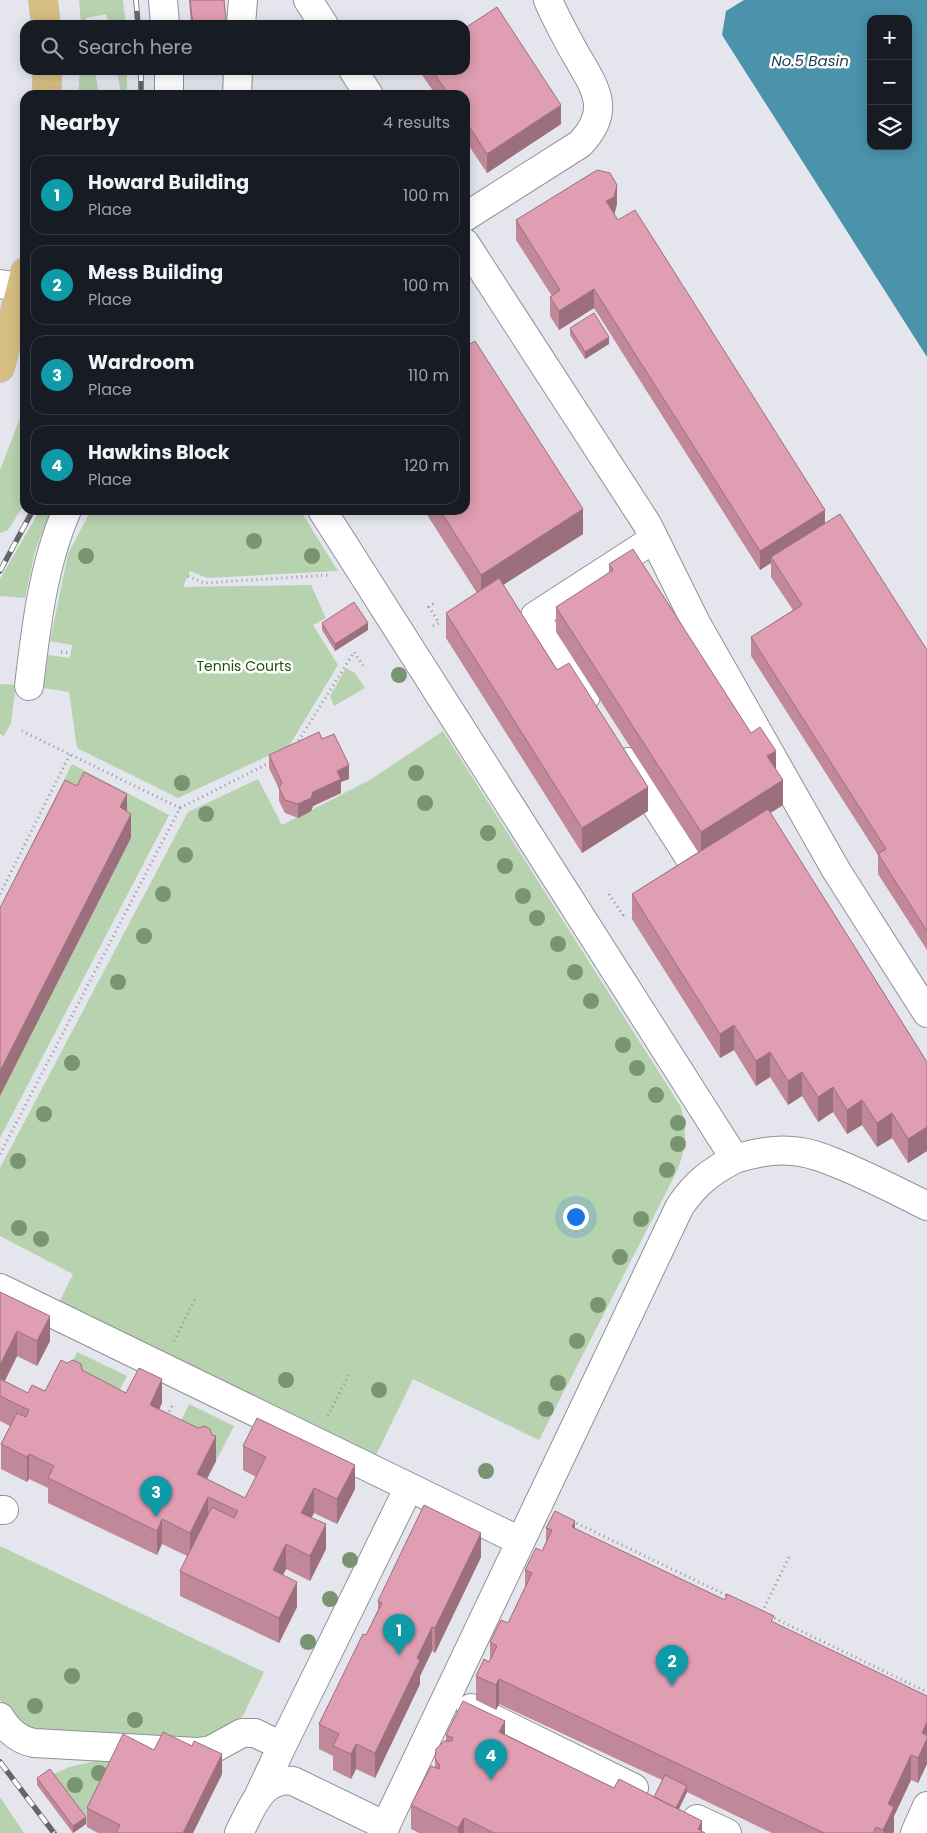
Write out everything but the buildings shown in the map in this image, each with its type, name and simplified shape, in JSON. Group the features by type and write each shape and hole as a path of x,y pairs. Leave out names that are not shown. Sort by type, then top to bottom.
{"main road":[{"path":"43,0 45,20"},
{"path":"47,75 47,90"},
{"path":"0,368 16,281"}],"street":[{"path":"163,0 165,20"},
{"path":"241,20 242,0"},
{"path":"308,0 321,20"},
{"path":"470,214 580,144 593,128 598,112 595,86 556,20 548,0"},
{"path":"169,75 169,90"},
{"path":"237,90 238,75"},
{"path":"356,75 366,90"},
{"path":"470,251 647,524 696,623 836,870 927,1013"},
{"path":"29,686 35,639 47,574 65,515"},
{"path":"325,515 735,1159"},
{"path":"600,717 535,616 654,539"},
{"path":"616,742 696,868"},
{"path":"259,1795 265,1788 276,1782 293,1781 384,1830 680,1206 701,1180 717,1168 735,1159 769,1151 792,1151 814,1154 866,1176 927,1206"},
{"path":"0,1288 520,1541"},
{"path":"239,1833 409,1487"},
{"path":"448,1696 634,1788"},
{"path":"0,1717 16,1736 25,1741 34,1742 198,1752 211,1750 242,1733 255,1733 282,1746"},
{"path":"915,1833 927,1806"},
{"path":"697,1819 727,1833"}],"path":[{"path":"188,576 204,583 362,573"},
{"path":"433,626 438,623 429,607 436,602"},
{"path":"291,753 354,652 364,667"},
{"path":"22,731 180,808"},
{"path":"0,894 70,754"},
{"path":"0,1154 180,808 274,761"},
{"path":"609,894 623,915 619,917"},
{"path":"162,1367 195,1298"},
{"path":"316,1442 349,1374"},
{"path":"162,1415 167,1417 176,1399"},
{"path":"538,1505 735,1600"},
{"path":"762,1612 790,1556"},
{"path":"753,1608 927,1692"}],"green space":[{"path":"79,0 123,0 125,20 108,20 106,14 81,20"},
{"path":"80,75 96,75 98,90 78,90"},
{"path":"118,75 127,75 127,90 120,90"},
{"path":"20,418 20,511 8,530 0,533 0,470"},
{"path":"37,515 49,515 35,551 25,598 0,596 0,579"},
{"name":"Tennis Courts","path":"88,515 303,515 338,571 207,578 190,571 183,587 311,585 326,618 313,625 338,665 289,746 178,798 77,748 69,692 43,688 48,655 70,658 72,645 50,641 68,554"},
{"path":"346,668 355,673 365,688 334,706 330,696"},
{"path":"0,684 16,685 11,723 4,736 0,734"},
{"path":"443,731 681,1107 685,1140 676,1173 539,1440 413,1379 376,1455 60,1301 73,1274 0,1236 0,1168 188,812 258,779 282,825 370,780"},
{"path":"72,764 169,815 0,1138 0,1095 131,838 120,832 0,933 0,908"},
{"path":"77,1352 127,1376 116,1397 61,1385"},
{"path":"189,1404 234,1426 216,1461 172,1440"},
{"path":"0,1546 264,1672 243,1716 218,1736 201,1744 40,1732 22,1727 0,1700"},
{"path":"96,1761 106,1761 117,1765 87,1826 50,1776 69,1767"},
{"path":"0,1797 24,1833 0,1833"}],"water":[{"name":"No.5 Basin","path":"744,0 927,0 927,357 722,35 726,11"}],"railway":[{"path":"136,0 138,20"},
{"path":"141,75 141,90"},
{"path":"0,571 30,515"},
{"path":"0,1762 54,1833"}],"place":[{"name":"Wardroom","path":"156,1517"},
{"name":"Howard Building","path":"399,1655"},
{"name":"Mess Building","path":"672,1686"},
{"name":"Hawkins Block","path":"491,1780"}]}
